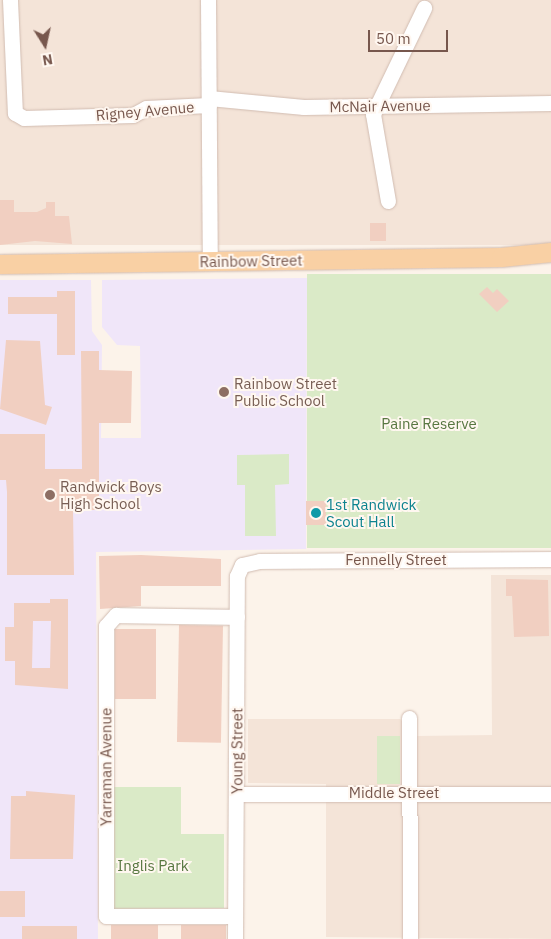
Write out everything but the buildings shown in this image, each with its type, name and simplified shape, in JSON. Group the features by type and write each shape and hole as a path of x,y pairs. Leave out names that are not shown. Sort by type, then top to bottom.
{"main road":[{"name":"Rainbow Street","path":"0,264 501,257 551,252"},
{"name":"Rainbow Street","path":"501,257 551,261"}],"street":[{"name":"Rigney Avenue","path":"10,0 12,107 24,118 132,115 146,108 209,102"},
{"path":"208,0 210,261"},
{"path":"388,201 375,106 424,8"},
{"name":"McNair Avenue","path":"209,102 304,107 551,103"},
{"name":"Fennelly Street","path":"242,565 260,561 551,559"},
{"name":"Young Street","path":"235,939 238,576 242,565"},
{"name":"Yarraman Avenue","path":"235,916 106,916 108,620 116,616 238,617"},
{"path":"409,718 410,939"},
{"name":"Middle Street","path":"237,794 551,794"}],"shaded area":[{"path":"0,0 551,0 551,245 0,245"},
{"path":"307,278 306,549 96,552 98,939 0,939 0,280 91,280 92,331 102,345 101,438 141,438 140,346 117,345 102,327 102,280"},
{"path":"491,575 551,575 551,939 326,937 326,784 248,783 248,719 400,719 417,736 492,735"}],"green space":[{"name":"Paine Reserve","path":"307,274 551,274 551,548 307,548"},
{"path":"289,454 289,484 275,485 276,536 245,536 245,485 237,485 237,455"},
{"path":"377,736 400,736 400,784 377,784"},
{"name":"Inglis Park","path":"111,787 181,787 181,834 224,834 224,908 111,909"}],"place":[{"name":"Rainbow Street Public School","path":"224,392"},
{"name":"Randwick Boys High School","path":"50,495"},
{"name":"1st Randwick Scout Hall","path":"316,513"}]}
